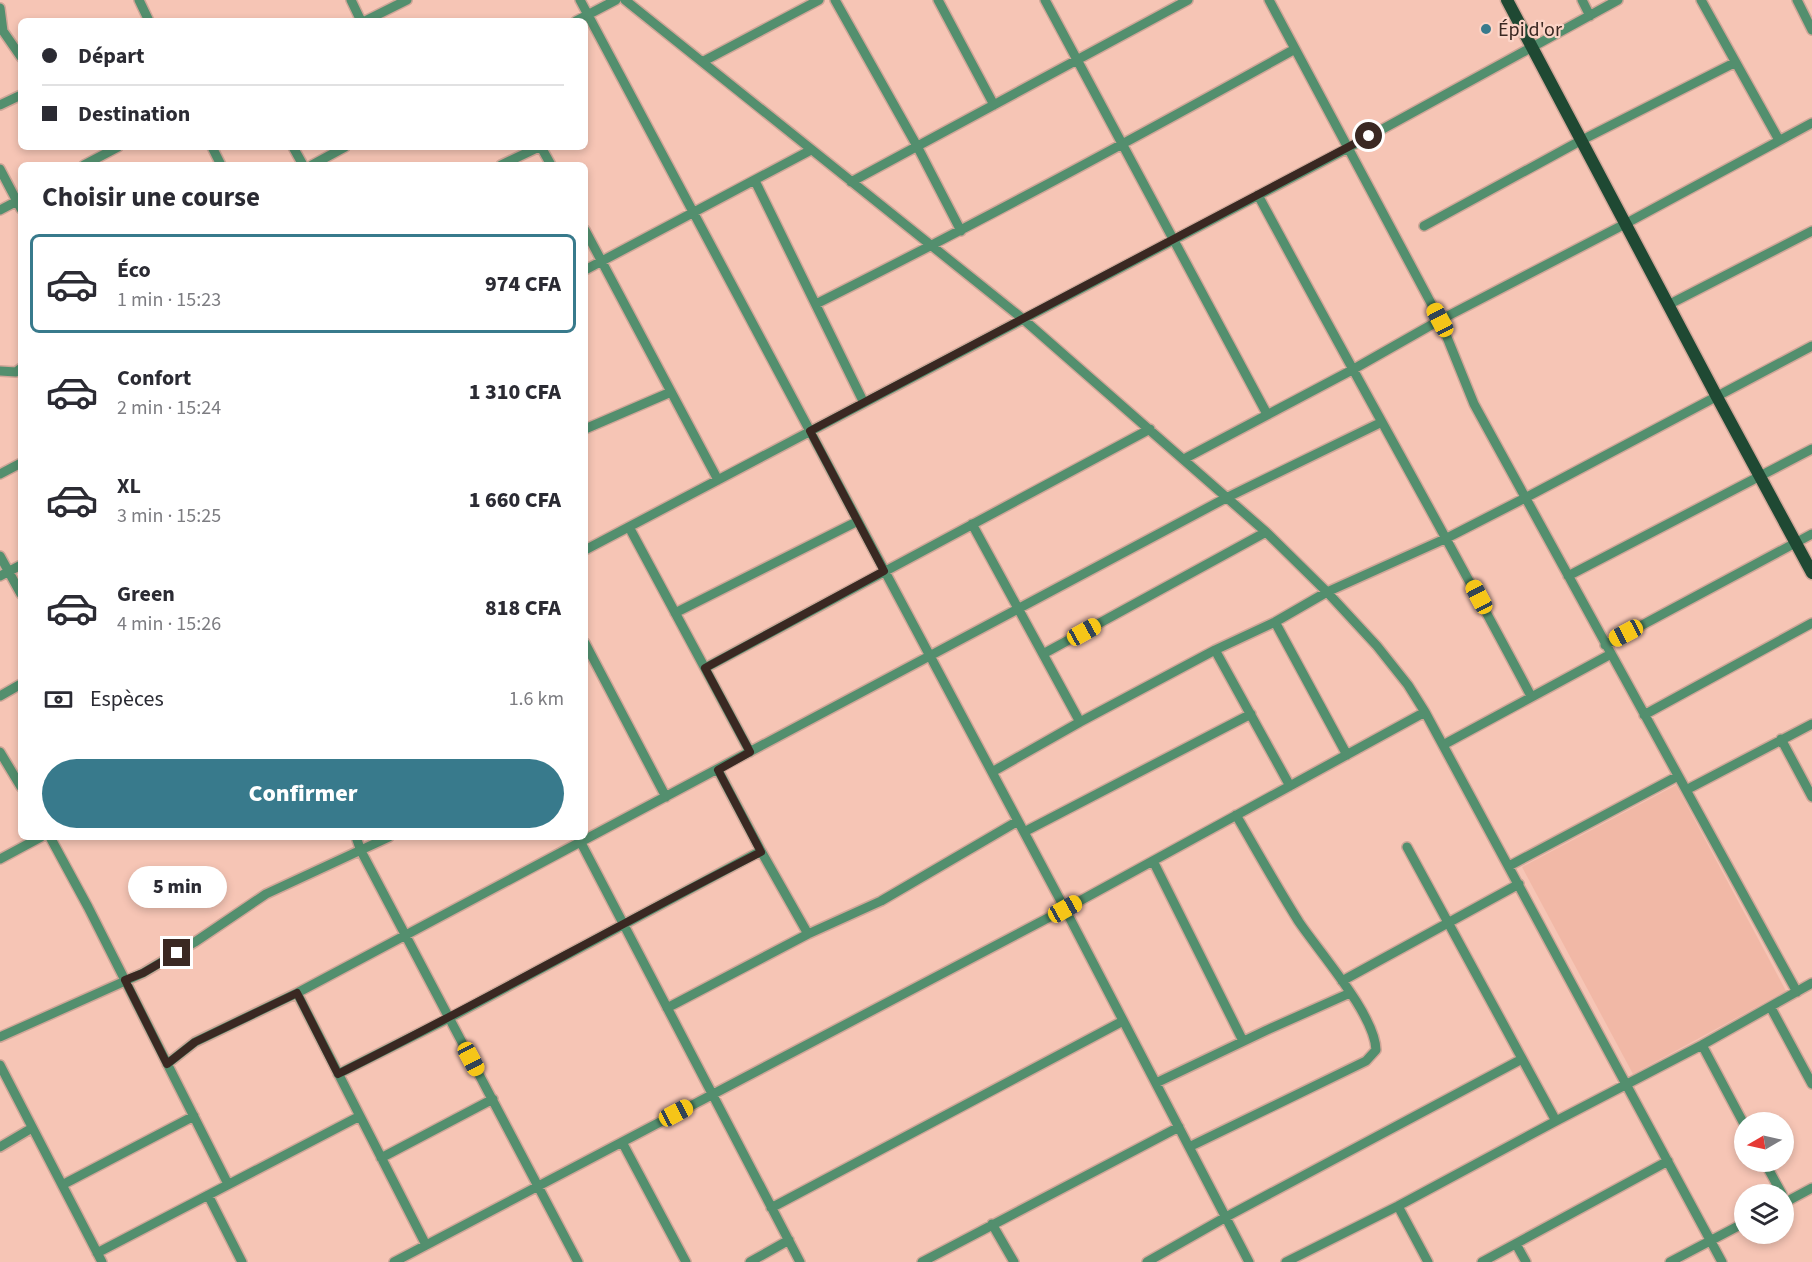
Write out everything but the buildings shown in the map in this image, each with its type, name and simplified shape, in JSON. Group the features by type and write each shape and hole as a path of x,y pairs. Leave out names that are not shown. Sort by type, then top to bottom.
{"main road":[{"path":"1507,0 1580,141 1812,573"}],"street":[{"path":"139,0 148,18"},
{"path":"351,0 361,18"},
{"path":"369,18 407,0"},
{"path":"580,0 1065,909 1250,1262"},
{"path":"582,18 616,0"},
{"path":"625,0 1023,319 1150,429 1266,532 1327,592 1395,668 1425,712 1722,1262"},
{"path":"702,62 819,0"},
{"path":"835,0 917,146 961,231"},
{"path":"938,0 994,105"},
{"path":"1045,0 1267,414"},
{"path":"851,182 1188,0"},
{"path":"1269,0 1440,320 1474,404 1797,992"},
{"path":"1582,0 1590,16"},
{"path":"588,548 1348,148 1618,0"},
{"path":"1701,0 1779,141"},
{"path":"1797,0 1809,17 1812,30"},
{"path":"0,8 3,31 18,53"},
{"path":"816,304 1124,145 1295,49"},
{"path":"1424,226 1580,141 1734,63"},
{"path":"0,105 18,96"},
{"path":"1184,459 1812,123"},
{"path":"90,162 112,150"},
{"path":"508,162 534,150"},
{"path":"588,268 811,150"},
{"path":"0,169 18,200"},
{"path":"755,180 864,403"},
{"path":"1258,195 1532,696"},
{"path":"0,210 18,204"},
{"path":"1668,305 1812,231"},
{"path":"588,235 718,480"},
{"path":"992,772 1215,650 1275,622 1327,592 1447,538 1812,346"},
{"path":"0,370 18,372"},
{"path":"588,428 671,392"},
{"path":"588,836 718,770 1226,498 1382,422"},
{"path":"705,668 1150,429"},
{"path":"1568,576 1812,449"},
{"path":"0,474 18,465"},
{"path":"675,613 858,521"},
{"path":"972,524 1080,722"},
{"path":"629,527 750,752"},
{"path":"1043,654 1266,532"},
{"path":"1605,645 1812,534"},
{"path":"0,556 4,574 18,590"},
{"path":"4,574 18,567"},
{"path":"1275,622 1347,755"},
{"path":"1644,715 1812,623"},
{"path":"588,649 666,797"},
{"path":"1215,650 1290,786"},
{"path":"1443,745 1611,654"},
{"path":"0,696 18,686"},
{"path":"394,1262 1065,909 1425,712"},
{"path":"1024,832 1251,714"},
{"path":"1686,790 1812,724"},
{"path":"1781,739 1812,796"},
{"path":"0,752 18,783"},
{"path":"718,770 808,934"},
{"path":"1509,866 1678,776"},
{"path":"1190,1147 1366,1061 1376,1050 1376,1039 1371,1027 1299,921 1236,815"},
{"path":"667,1008 808,934 881,901 1018,821"},
{"path":"0,859 35,840"},
{"path":"52,840 228,1184"},
{"path":"357,840 578,1262"},
{"path":"0,1037 143,973 266,894 383,840"},
{"path":"167,1064 195,1042 297,993 579,840 800,1262"},
{"path":"1407,847 1556,1121"},
{"path":"338,1074 449,1018 761,852"},
{"path":"1153,861 1243,1041"},
{"path":"1341,981 1519,884"},
{"path":"1286,1262 1398,1206 1627,1085 1771,1008 1812,983"},
{"path":"297,993 426,1245"},
{"path":"1156,1083 1350,993"},
{"path":"1771,1008 1812,1084"},
{"path":"771,1208 1123,1021"},
{"path":"1702,1045 1738,1112"},
{"path":"1147,1262 1226,1217 1522,1059"},
{"path":"0,1065 102,1262"},
{"path":"381,1158 493,1099"},
{"path":"62,1185 194,1116"},
{"path":"97,1253 360,1116"},
{"path":"922,1262 1179,1126"},
{"path":"0,1147 32,1128"},
{"path":"622,1142 686,1262"},
{"path":"1482,1262 1668,1161"},
{"path":"1794,1195 1812,1188"},
{"path":"208,1195 242,1262"},
{"path":"1398,1206 1428,1262"},
{"path":"992,1224 1014,1262"},
{"path":"1670,1262 1734,1228"},
{"path":"750,1262 789,1240"},
{"path":"1516,1244 1526,1262"}],"shaded area":[{"path":"1676,785 1786,991 1633,1074 1522,867"}],"place":[{"name":"Épi d'or","path":"1486,29"}],"route":[{"path":"177,953 143,973 125,980 167,1064 195,1042 297,993 338,1074 449,1018 761,852 718,770 750,752 705,668 884,571 810,431 1369,136"}]}
